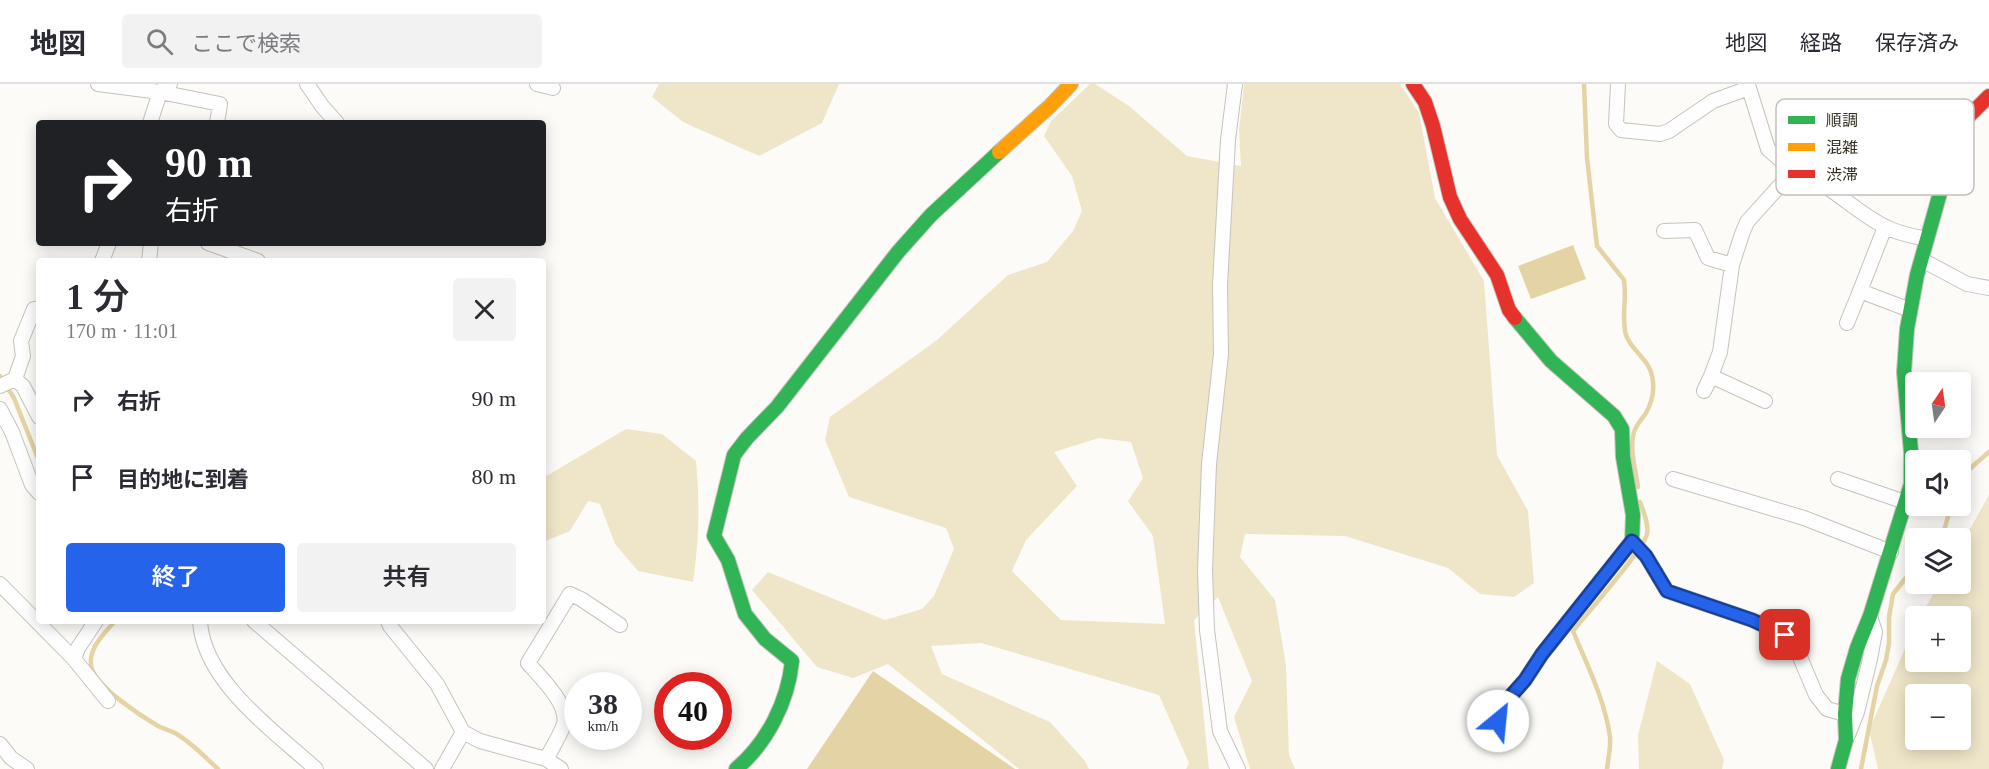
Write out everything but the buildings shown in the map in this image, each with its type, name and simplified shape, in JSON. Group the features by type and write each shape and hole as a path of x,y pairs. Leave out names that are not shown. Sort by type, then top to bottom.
{"street":[{"path":"98,84 165,88 220,104 217,120"},
{"path":"306,84 334,120"},
{"path":"537,84 553,88"},
{"path":"736,769 754,752 767,732 782,703 792,673 792,661 765,639 745,614 728,560 714,536 734,455 777,407 898,252 931,215 1071,84"},
{"path":"1235,84 1228,140 1220,285 1221,354 1209,464 1205,570 1207,630 1220,731 1238,769"},
{"path":"1413,84 1425,102 1433,126 1450,197 1461,219 1497,275 1509,310 1551,361 1614,416 1622,429 1623,457 1633,515 1632,541 1542,654 1525,680 1500,708 1498,721"},
{"path":"1618,84 1616,124 1621,130 1660,134 1669,131 1713,101 1747,86 1768,150 1776,157"},
{"path":"151,120 165,88"},
{"path":"1974,112 1989,96"},
{"path":"1704,391 1720,352 1732,265 1747,222 1776,189"},
{"path":"1840,195 1885,227 1927,239"},
{"path":"1905,372 1903,357 1910,310 1939,195"},
{"path":"1846,323 1885,227"},
{"path":"1664,231 1695,230 1708,258 1732,265"},
{"path":"216,246 250,258"},
{"path":"1922,260 1967,284 1989,288"},
{"path":"1860,291 1910,310"},
{"path":"0,386 15,379 23,356 21,341 36,309"},
{"path":"1711,376 1765,401"},
{"path":"15,379 23,386 36,411"},
{"path":"0,410 12,432 32,485 36,490"},
{"path":"1672,479 1804,518 1891,552"},
{"path":"1838,479 1905,502 1891,552 1848,679 1845,740"},
{"path":"1632,541 1646,556 1667,591 1752,620 1785,635 1794,643 1816,695 1827,709 1845,714"},
{"path":"0,584 36,620"},
{"path":"546,759 563,724 564,717 559,700 528,663 570,594 620,625"},
{"path":"1838,769 1845,740 1857,712 1870,659 1875,632 1870,616"},
{"path":"39,624 74,659 108,701"},
{"path":"74,659 78,648 94,624"},
{"path":"200,624 205,647 223,680 243,702 316,769"},
{"path":"257,624 426,769"},
{"path":"389,624 437,684 463,732 480,741 546,759 561,769"},
{"path":"442,769 463,732"},
{"path":"0,744 11,758 27,769"}],"shaded area":[{"path":"659,84 839,84 822,123 759,156 683,122 652,97"},
{"path":"1090,84 1095,84 1129,106 1187,156 1241,166 1239,130 1244,84 1400,84 1419,113 1435,198 1484,281 1497,455 1528,511 1534,583 1514,597 1480,594 1448,568 1345,536 1245,534 1240,557 1275,600 1286,665 1289,755 1295,769 1250,769 1234,717 1252,681 1218,597 1194,620 1209,769 1186,769 1189,763 1159,695 981,643 931,646 942,674 1050,722 1085,761 1089,769 1019,769 888,664 853,678 817,667 752,590 768,572 885,620 922,609 934,596 954,549 946,528 849,497 825,440 830,417 937,340 1008,275 1047,262 1073,231 1082,211 1072,176 1044,136 1051,121","holes":["1099,438 1131,442 1143,478 1128,501 1153,536 1165,624 1061,620 1012,571 1026,540 1077,486 1054,452"]},
{"path":"1573,245 1586,279 1531,299 1518,266"},
{"path":"626,429 662,434 696,461 698,522 693,582 638,571 615,544 600,504 588,501 570,531 546,541 546,476"},
{"path":"1989,495 1989,769 1878,769 1869,730 1905,649 1905,672 1971,672 1971,606 1927,606 1933,594 1971,594 1971,528"},
{"path":"1657,661 1690,684 1724,760 1722,769 1639,769 1638,735"},
{"path":"873,671 1015,769 807,769"}],"waterway":[{"path":"1584,84 1587,158 1597,246 1624,280 1626,335 1652,374 1653,394 1646,413 1636,427 1633,439 1638,487"},
{"path":"0,376 14,398 36,453"},
{"path":"1971,468 1989,452"},
{"path":"1607,769 1610,749 1608,723 1595,683 1573,631 1626,567 1643,542 1647,534 1647,526 1640,502"},
{"path":"1945,528 1948,516"},
{"path":"1861,769 1877,686 1886,660 1893,594 1905,579"},
{"path":"112,624 97,643 92,655 92,669 102,685 141,716 181,737 218,769"}],"traffic: fast":[{"path":"736,769 757,747 774,721 786,692 792,661 765,639 745,614 728,560 714,536 734,455 777,407 898,252 931,215 999,152"},
{"path":"1838,769 1846,740 1845,714 1848,679 1911,484 1911,452 1904,372 1907,329 1917,275 1939,195"},
{"path":"1498,721 1500,708 1525,680 1542,654 1632,541 1633,515 1623,457 1622,429 1614,416 1551,361 1515,318"}],"traffic: slow":[{"path":"999,152 1071,84"}],"traffic: jam":[{"path":"1413,84 1425,102 1433,126 1450,197 1460,219 1497,275 1509,310 1515,318"},
{"path":"1974,111 1989,96"}],"route":[{"path":"1498,721 1500,708 1525,680 1542,654 1632,541 1646,556 1667,591 1752,620 1785,635"}]}
